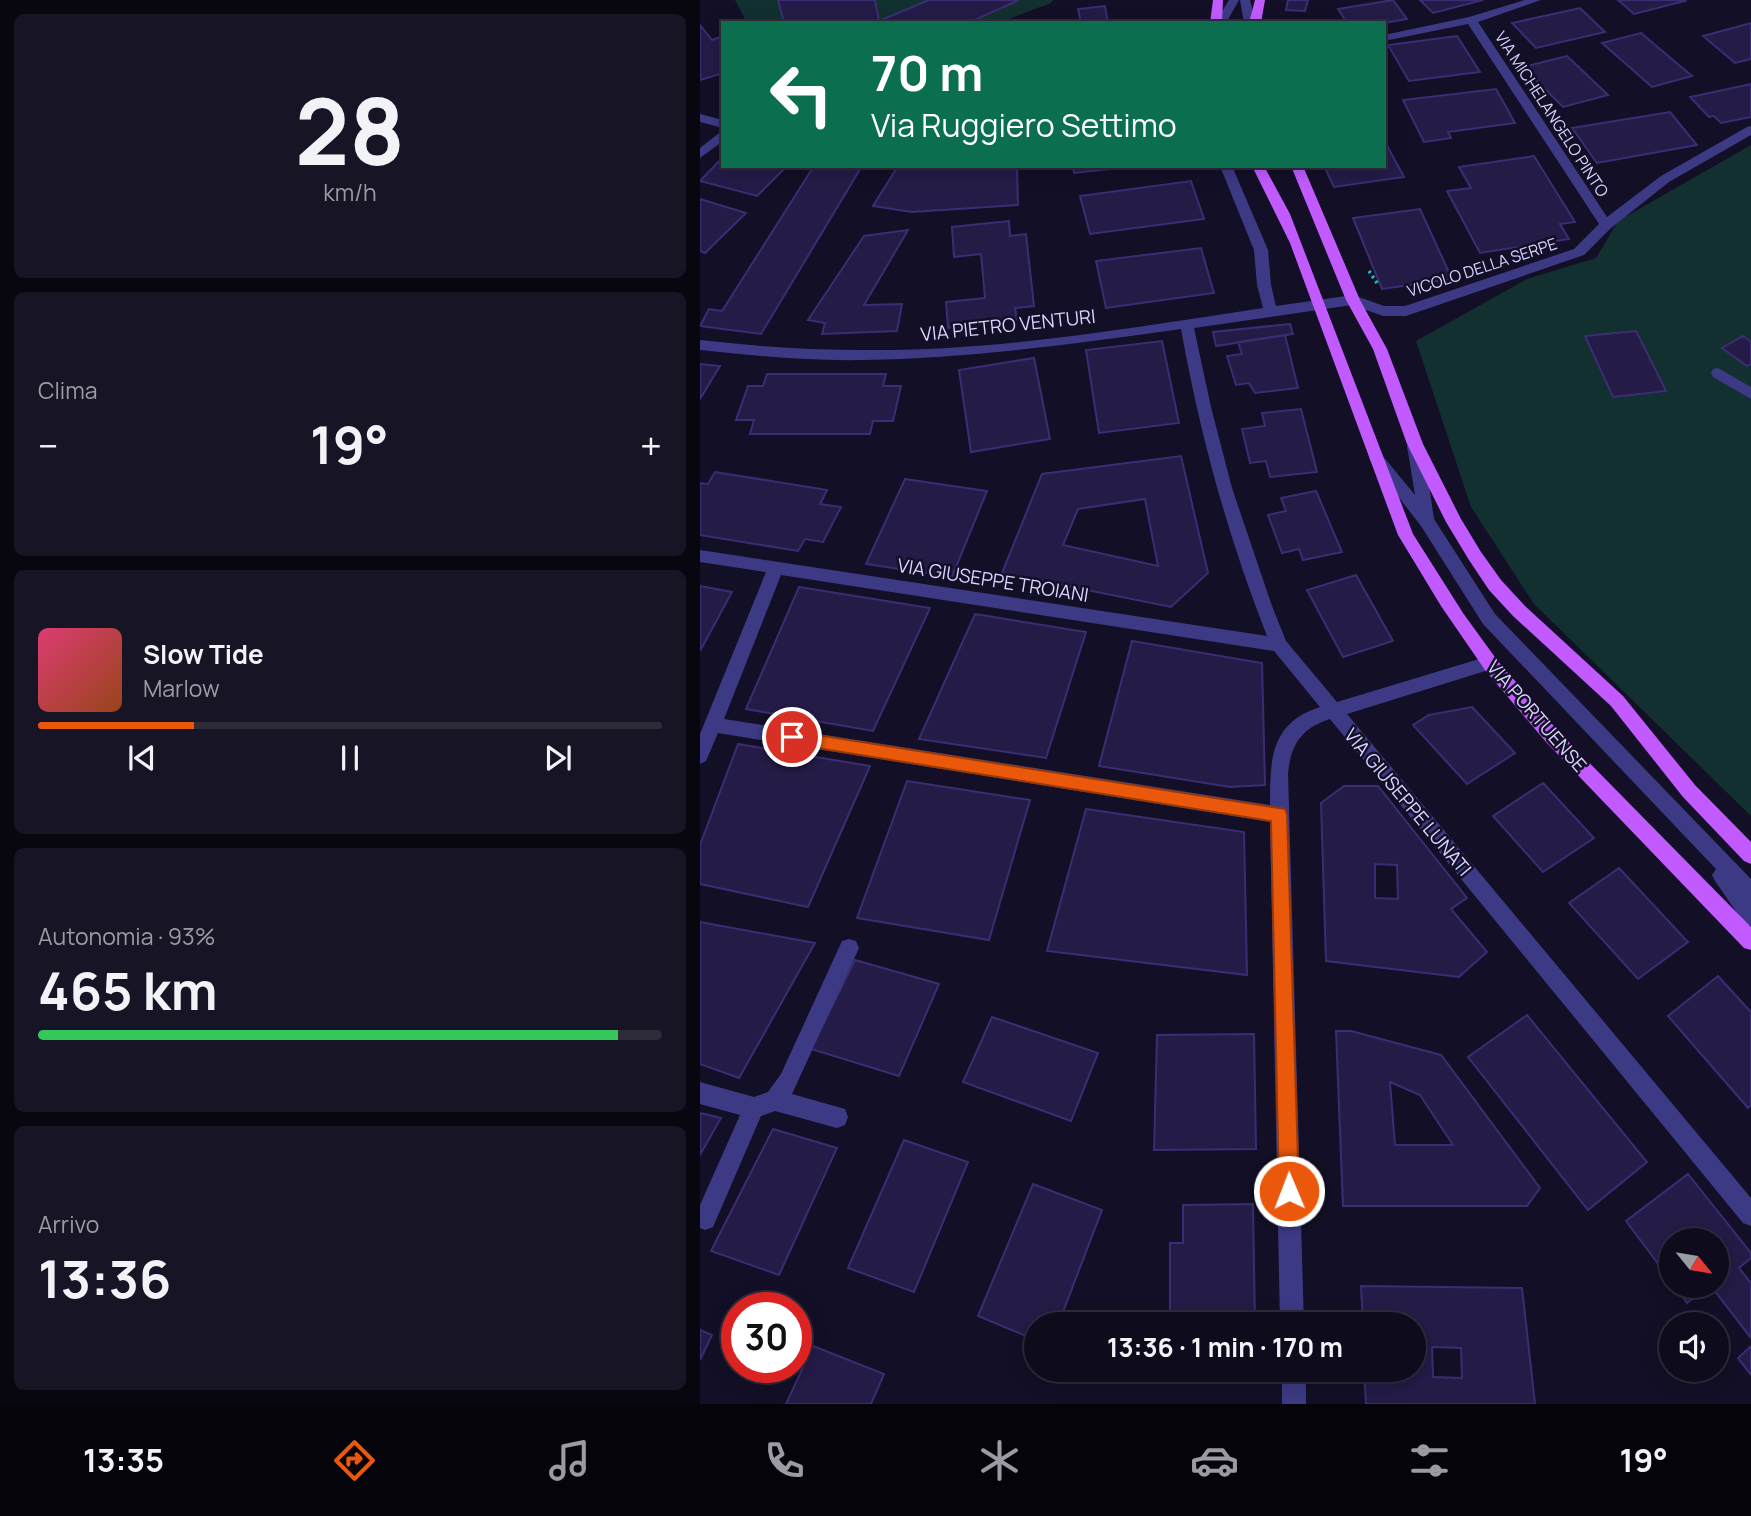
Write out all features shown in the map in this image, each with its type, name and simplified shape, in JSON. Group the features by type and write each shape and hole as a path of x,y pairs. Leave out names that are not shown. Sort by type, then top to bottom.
{"main road":[{"path":"1218,0 1218,21"},
{"path":"1254,21 1260,0"},
{"name":"VIA PORTUENSE","path":"1259,168 1284,214 1406,535 1489,663 1606,795 1751,941"},
{"name":"VIA PORTUENSE","path":"1298,168 1353,300 1380,349 1415,444 1454,522 1496,585 1617,701 1689,791 1751,855"}],"street":[{"path":"1219,21 1234,0"},
{"path":"1245,0 1252,21"},
{"path":"1386,38 1471,20 1536,0"},
{"name":"VIA MICHELANGELO PINTO","path":"1471,20 1606,225"},
{"path":"700,118 721,123"},
{"name":"VICOLO DELLA SERPE","path":"1353,300 1383,311 1406,311 1565,259 1584,248 1606,225 1665,179 1751,130"},
{"path":"700,154 721,136"},
{"path":"1227,168 1261,250 1264,285 1271,312"},
{"name":"VIA PIETRO VENTURI","path":"700,345 797,354 879,356 954,351 1187,325 1353,300"},
{"name":"VIA GIUSEPPE LUNATI","path":"1187,325 1230,512 1251,579 1279,645 1751,1215"},
{"path":"1718,373 1751,394"},
{"name":"VIA PORTUENSE","path":"1415,444 1427,522"},
{"name":"VIA PORTUENSE","path":"1374,455 1427,522 1489,619 1751,892"},
{"name":"VIA GIUSEPPE TROIANI","path":"700,556 1279,645"},
{"path":"700,756 775,569"},
{"path":"1292,1312 1279,815 1281,753 1287,737 1300,724 1332,710 1489,663"},
{"path":"713,725 1279,815"},
{"name":"VIA PORTUENSE","path":"1694,834 1751,917"},
{"path":"705,1219 764,1104 788,1081 849,948"},
{"path":"700,1093 837,1117"},
{"path":"1294,1382 1294,1404"}],"green space":[{"path":"735,0 1053,0 1003,21 746,21"},
{"path":"1751,145 1751,816 1534,604 1471,507 1416,341 1527,279 1596,258 1618,221"}],"building":[{"path":"778,0 875,0 879,21 783,21"},
{"path":"929,0 1019,0 972,21 879,21"},
{"path":"1288,0 1308,0 1305,11 1286,10"},
{"path":"1393,0 1407,19 1386,23 1346,21 1338,9"},
{"path":"1420,0 1483,0 1433,13"},
{"path":"1618,0 1683,0 1685,1 1634,14"},
{"path":"1105,6 1108,21 1081,21 1078,9"},
{"path":"1580,8 1605,32 1536,48 1512,23"},
{"path":"1751,23 1751,59 1735,63 1703,36"},
{"path":"700,25 712,40 721,37 721,74 700,80"},
{"path":"1641,33 1692,76 1652,87 1602,43"},
{"path":"1457,36 1480,72 1409,81 1388,45"},
{"path":"1567,56 1608,95 1563,107 1523,67"},
{"path":"1751,84 1751,117 1721,123 1714,116 1709,117 1690,97"},
{"path":"1496,89 1515,123 1448,132 1451,138 1424,142 1403,100"},
{"path":"1670,112 1697,145 1597,163 1572,128"},
{"path":"1386,144 1404,177 1334,187 1325,168 1386,168"},
{"path":"1534,156 1575,222 1560,224 1569,239 1480,253 1447,191 1471,188 1459,167"},
{"path":"721,159 721,168 785,168 757,196 700,181"},
{"path":"813,168 861,168 761,334 700,326 709,309 722,311"},
{"path":"897,168 1017,168 1018,205 912,212 873,206"},
{"path":"1073,168 1118,168 1074,173"},
{"path":"1191,181 1204,219 1090,234 1080,196"},
{"path":"700,199 746,213 705,253 700,251"},
{"path":"1420,209 1452,279 1382,289 1353,218"},
{"path":"1009,221 1010,236 1026,234 1034,306 1015,308 1017,320 948,328 946,302 985,298 981,254 954,257 952,227"},
{"path":"908,230 864,305 902,304 897,331 822,334 825,323 808,320 864,236"},
{"path":"1201,248 1214,293 1106,308 1096,261"},
{"path":"1290,324 1293,334 1216,346 1213,332"},
{"path":"1636,331 1666,391 1613,397 1585,336"},
{"path":"1285,335 1298,388 1255,393 1249,383 1236,385 1227,356 1242,354 1238,342"},
{"path":"1743,336 1751,342 1751,364 1747,366 1722,348"},
{"path":"1162,341 1179,423 1099,433 1086,350"},
{"path":"1034,358 1050,439 971,452 959,370"},
{"path":"700,364 720,366 700,399"},
{"path":"767,374 886,374 883,386 901,386 893,421 873,421 870,434 750,434 754,420 736,420 748,386 763,386"},
{"path":"1301,409 1317,472 1270,477 1266,461 1250,463 1242,429 1265,426 1262,413"},
{"path":"1181,456 1208,573 1171,607 1002,573 1042,474","holes":["1145,499 1158,566 1063,545 1078,509"]},
{"path":"715,472 827,490 820,504 841,507 823,542 805,539 798,551 700,535 700,483 708,484"},
{"path":"905,479 987,491 952,577 866,564"},
{"path":"1316,491 1342,552 1303,560 1299,549 1282,553 1268,515 1286,511 1281,498"},
{"path":"1356,575 1393,641 1343,657 1307,590"},
{"path":"700,586 732,592 700,651"},
{"path":"799,587 930,608 873,731 746,709"},
{"path":"975,614 1086,632 1046,758 919,739"},
{"path":"1132,641 1262,663 1265,785 1230,787 1099,766"},
{"path":"1472,707 1515,753 1467,784 1413,725 1429,715"},
{"path":"738,744 870,766 808,907 700,884 700,845"},
{"path":"907,781 1030,800 989,940 857,918"},
{"path":"1543,783 1594,838 1543,872 1493,816"},
{"path":"1344,786 1378,786 1467,898 1451,909 1487,952 1459,977 1326,961 1321,803","holes":["1375,864 1397,865 1398,899 1375,898"]},
{"path":"1086,809 1244,832 1247,975 1047,951"},
{"path":"1619,868 1688,942 1638,979 1569,903"},
{"path":"700,922 815,943 739,1078 700,1064"},
{"path":"855,960 939,984 899,1076 811,1049"},
{"path":"1718,976 1751,1012 1751,1105 1748,1108 1668,1016"},
{"path":"1527,1015 1647,1162 1588,1210 1468,1057"},
{"path":"992,1017 1098,1053 1071,1121 963,1082"},
{"path":"1336,1031 1351,1031 1441,1055 1540,1188 1527,1206 1343,1206","holes":["1390,1082 1420,1095 1453,1145 1395,1145"]},
{"path":"1254,1034 1256,1149 1154,1150 1157,1035"},
{"path":"700,1113 721,1118 700,1155"},
{"path":"773,1129 837,1148 779,1275 711,1251"},
{"path":"904,1140 968,1162 914,1292 848,1268"},
{"path":"1688,1174 1751,1253 1751,1258 1739,1268 1751,1283 1751,1338 1720,1298 1729,1298 1729,1228 1659,1228 1659,1265 1626,1221"},
{"path":"1033,1184 1102,1210 1063,1312 1024,1312 1024,1335 978,1316"},
{"path":"1253,1204 1255,1312 1170,1312 1170,1243 1183,1243 1183,1205"},
{"path":"1361,1286 1522,1288 1535,1404 1366,1404 1365,1382 1426,1382 1426,1312 1362,1312","holes":["1432,1347 1461,1348 1462,1378 1433,1377"]},
{"path":"700,1330 712,1335 700,1360"},
{"path":"813,1346 884,1374 871,1404 786,1404 796,1383 812,1383"},
{"path":"1751,1346 1751,1375 1738,1358"}],"route":[{"path":"792,737 1279,815 1289,1191"}]}
